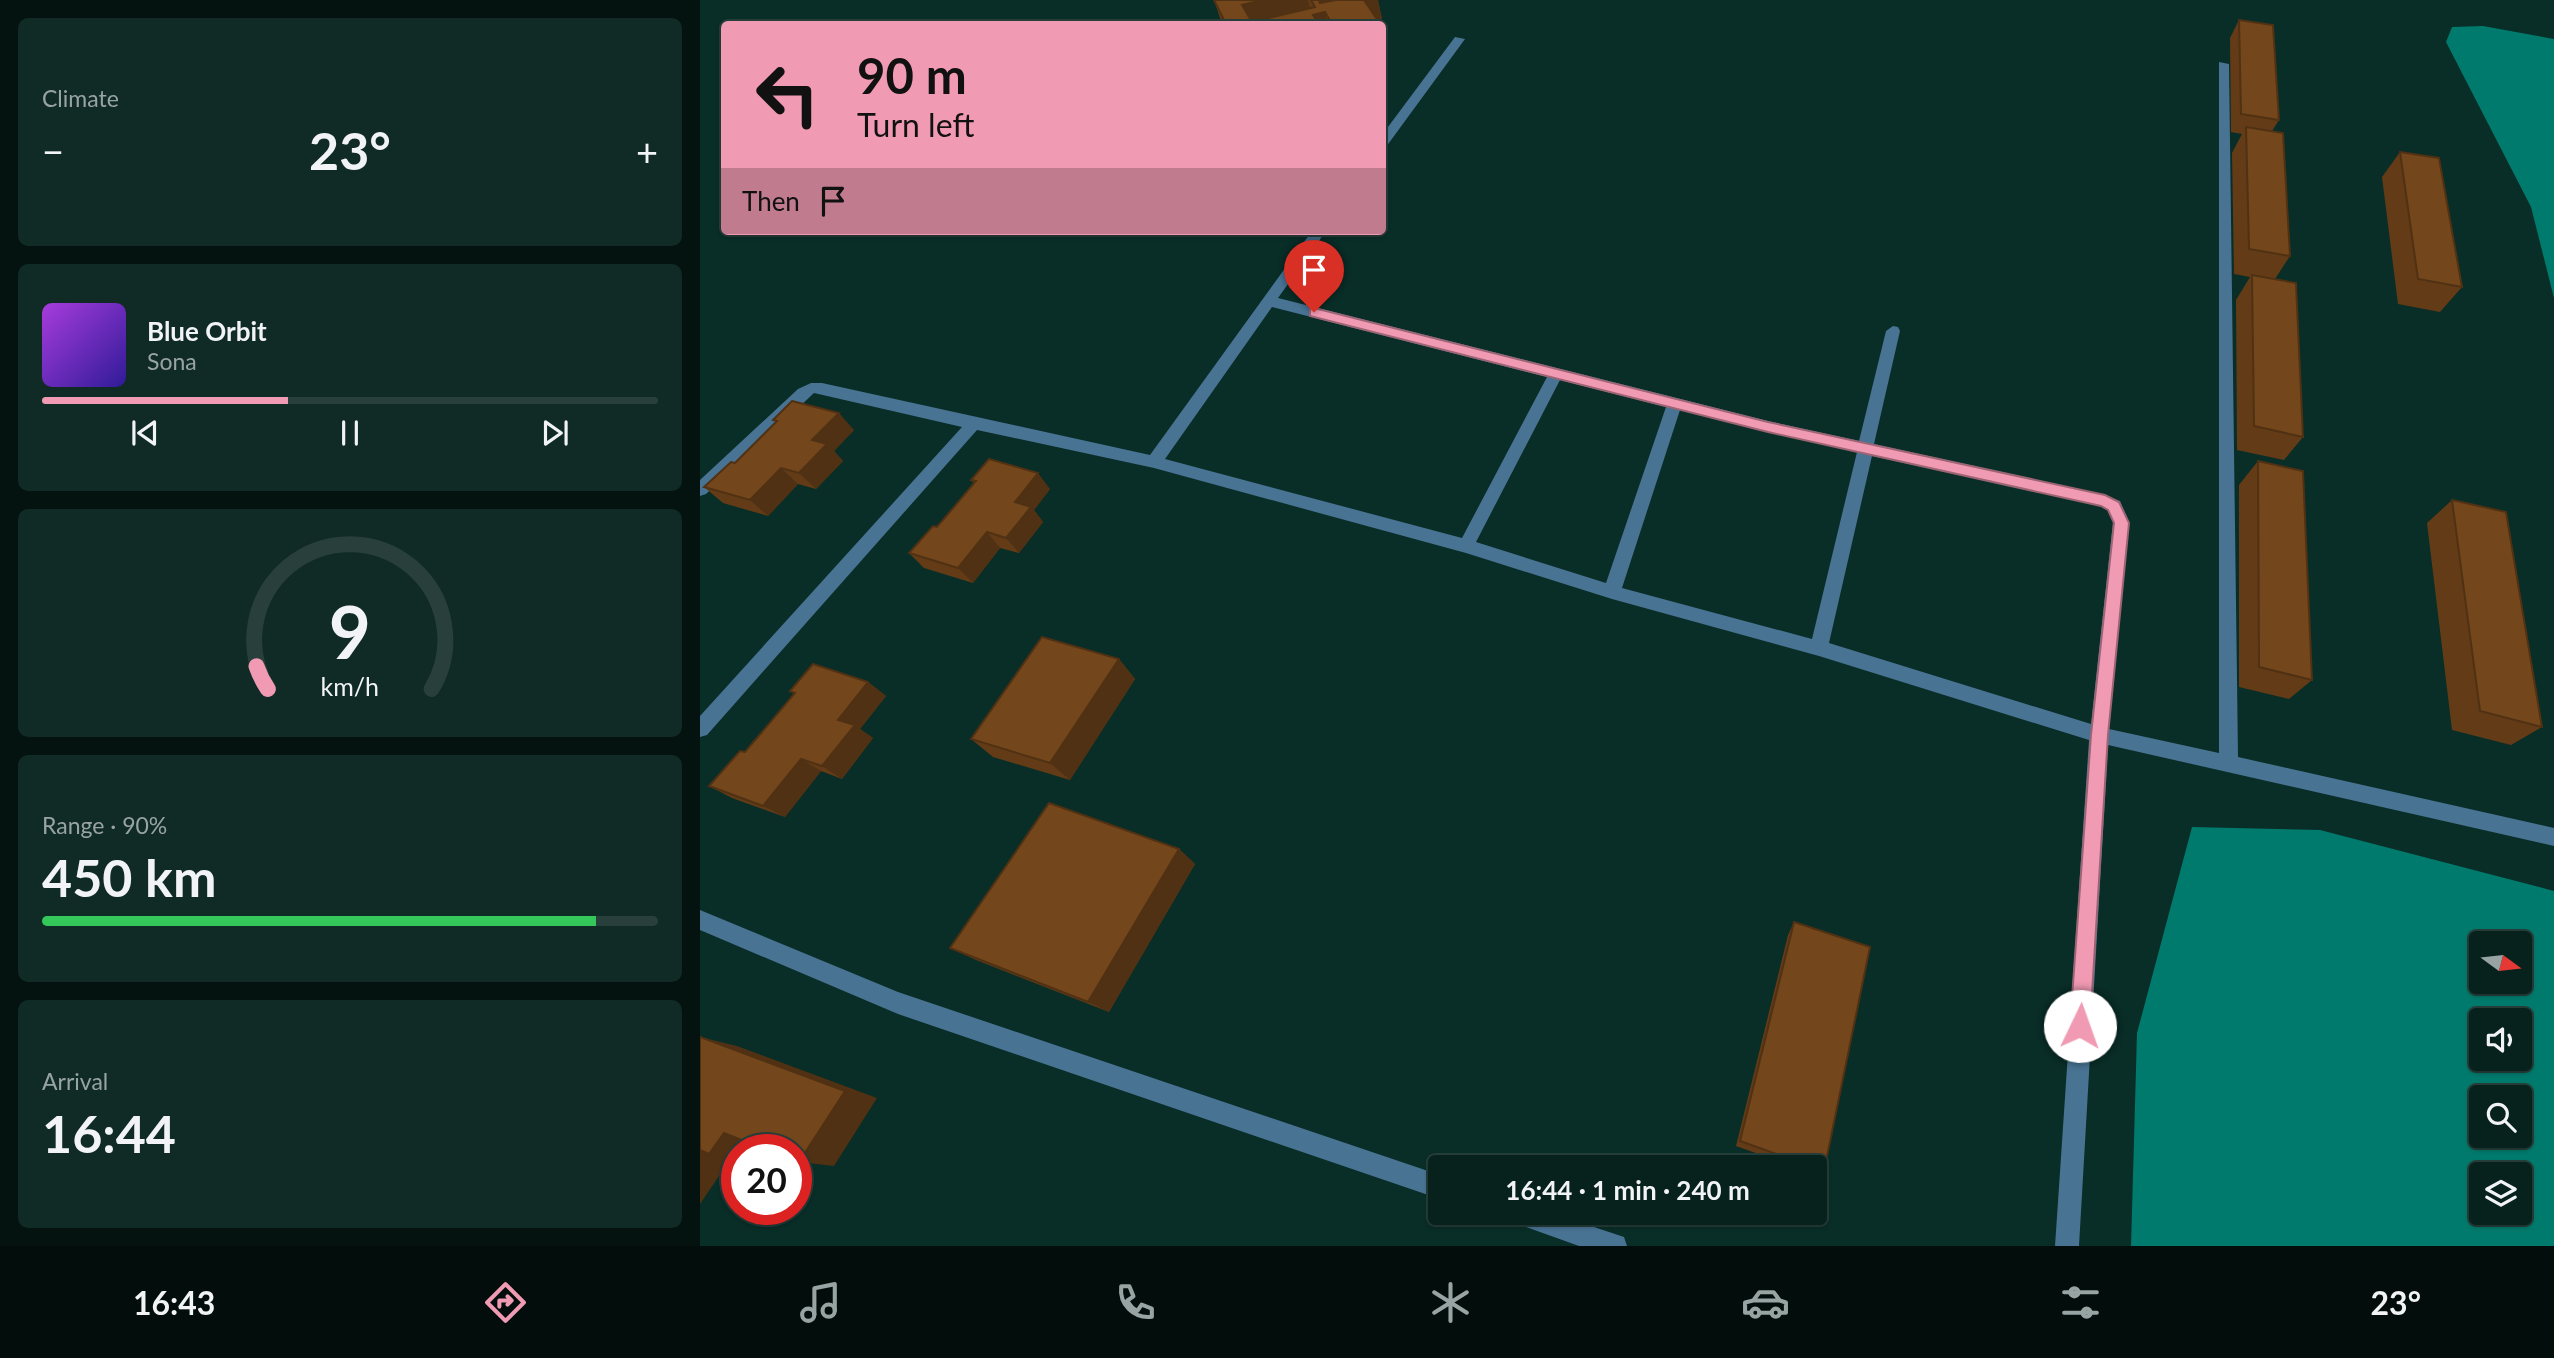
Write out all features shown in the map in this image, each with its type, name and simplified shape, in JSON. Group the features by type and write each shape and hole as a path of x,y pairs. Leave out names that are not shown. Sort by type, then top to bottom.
{"lane":[{"path":"1386,139 1459,39"},
{"path":"2223,64 2229,764"},
{"path":"1154,462 1316,235"},
{"path":"1269,301 1675,404 2105,501 2114,506 2122,523 2099,735 2067,1246"},
{"path":"1819,648 1893,331"},
{"path":"1466,546 1556,374"},
{"path":"700,489 803,393 811,388 822,388 1154,462 1466,546 1612,592 1819,648 2099,735 2554,837"},
{"path":"1612,592 1675,404"},
{"path":"700,729 974,424"},
{"path":"700,920 898,1003 1428,1183"},
{"path":"1553,1225 1615,1246"}],"shaded area":[{"path":"2483,26 2554,39 2554,298 2531,207 2446,42 2452,27"},
{"path":"2192,827 2320,830 2554,891 2554,1246 2131,1246 2137,1033"}],"building":[{"path":"1214,0 1263,0 1242,5 1251,21 1224,21"},
{"path":"1311,0 1319,0 1320,3 1364,0 1378,21 1330,21 1325,12 1313,15 1317,21 1256,21 1315,7"},
{"path":"2239,20 2273,25 2279,120 2241,114"},
{"path":"2246,127 2283,133 2290,256 2249,249"},
{"path":"2400,152 2439,158 2462,287 2418,279"},
{"path":"2252,275 2296,283 2303,437 2254,426"},
{"path":"792,401 839,413 812,440 827,444 799,473 781,468 750,500 704,487 731,462 735,463 777,421 773,420"},
{"path":"989,459 1038,473 1015,502 1031,507 1006,538 987,532 958,568 909,553 933,526 937,527 976,481 971,480"},
{"path":"2258,461 2303,471 2312,680 2259,667"},
{"path":"2452,500 2506,512 2542,727 2480,711"},
{"path":"1042,637 1119,659 1050,763 971,739"},
{"path":"813,664 868,682 838,720 855,725 822,766 801,759 763,806 709,786 740,751 745,752 795,693 790,691"},
{"path":"1049,803 1179,849 1088,1002 950,948"},
{"path":"1794,922 1870,947 1827,1156 1779,1155 1740,1141"},
{"path":"700,1037 845,1091 812,1142 812,1134 724,1133 709,1154 700,1150"}],"route":[{"path":"1314,312 1768,427 2105,501 2114,506 2122,523 2099,735 2080,1026"}]}
